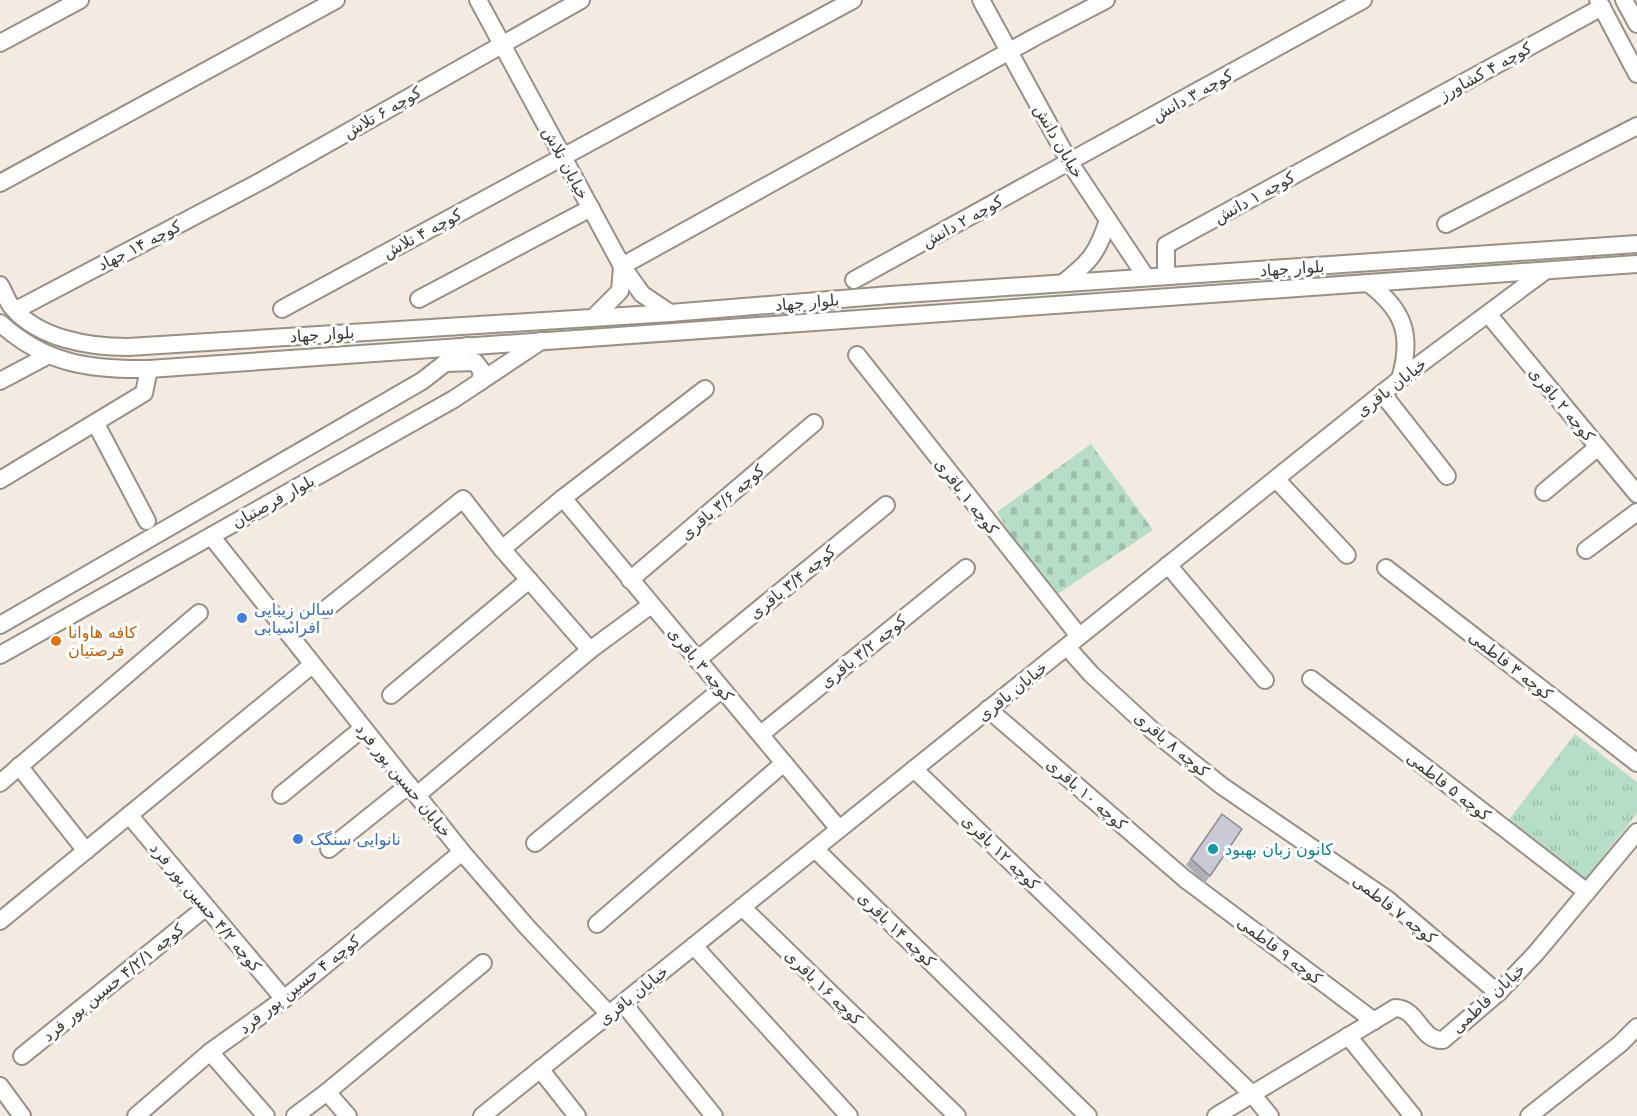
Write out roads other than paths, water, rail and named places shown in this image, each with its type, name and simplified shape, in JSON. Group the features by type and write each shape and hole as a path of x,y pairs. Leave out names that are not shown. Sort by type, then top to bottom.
{"street":[{"path":"0,43 80,0"},
{"path":"0,183 336,0"},
{"name":"خیابان تلاش","path":"478,0 622,266 642,294 670,313"},
{"name":"کوچه ۶ تلاش","path":"263,180 581,0"},
{"name":"کوچه ۴ تلاش","path":"282,309 853,0"},
{"name":"خیابان دانش","path":"981,0 1070,163 1146,277"},
{"path":"594,317 620,291 622,266 1106,0"},
{"name":"کوچه ۳ دانش","path":"1070,163 1363,0"},
{"path":"1624,0 1637,24"},
{"path":"1600,4 1637,74"},
{"name":"کوچه ۴ کشاورز","path":"1369,135 1600,4"},
{"path":"1446,224 1637,126"},
{"name":"کوچه ۱ دانش","path":"1166,276 1166,245 1369,135"},
{"name":"کوچه ۲ دانش","path":"854,280 1070,163"},
{"name":"کوچه ۱۴ جهاد","path":"16,310 263,180"},
{"path":"419,299 591,208"},
{"path":"1063,283 1089,263 1100,245 1108,220"},
{"name":"بلوار جهاد","path":"0,285 16,310 36,325 66,339 98,347 670,313 1146,277 1637,244"},
{"name":"بلوار جهاد","path":"0,323 19,340 60,361 106,370 149,369 1637,264"},
{"name":"خیابان باقری","path":"482,1116 1382,393 1546,270"},
{"path":"1368,283 1386,296 1399,314 1406,335 1406,357 1400,379"},
{"name":"کوچه ۲ باقری","path":"1488,314 1637,494"},
{"path":"355,332 356,354"},
{"name":"بلوار فرصتیان","path":"0,656 480,382 542,341"},
{"name":"بلوار فرصتیان","path":"0,625 422,381 467,346"},
{"path":"0,381 49,355"},
{"name":"کوچه ۱ باقری","path":"857,355 1073,641"},
{"path":"445,363 475,362 482,371 480,382"},
{"path":"0,480 144,393 149,369"},
{"path":"502,549 562,498 705,389"},
{"path":"1382,393 1448,476"},
{"name":"کوچه ۳/۶ باقری","path":"630,580 814,423"},
{"path":"96,424 147,521"},
{"path":"1544,492 1598,447"},
{"path":"1275,479 1347,555"},
{"name":"کوچه ۳ باقری","path":"562,498 839,829"},
{"path":"326,609 463,499 502,549 590,650"},
{"name":"کوچه ۳/۴ باقری","path":"697,660 886,505"},
{"path":"1586,550 1637,512"},
{"name":"خیابان حسین پور فرد","path":"211,536 462,852 527,927 609,1014"},
{"path":"1168,565 1265,680"},
{"name":"کوچه ۳/۲ باقری","path":"760,734 966,568"},
{"name":"کوچه ۳ فاطمی","path":"1386,568 1637,763"},
{"path":"391,695 529,580"},
{"path":"329,849 413,790 590,650 651,605"},
{"path":"30,608 46,629"},
{"path":"0,783 199,613"},
{"name":"کوچه ۸ باقری","path":"1073,641 1091,674 1153,731 1222,786 1287,830"},
{"path":"0,921 312,664"},
{"name":"کوچه ۵ فاطمی","path":"1311,679 1587,892"},
{"path":"535,843 722,689"},
{"name":"کوچه ۱۰ باقری","path":"988,709 1185,879"},
{"path":"281,795 363,728"},
{"path":"597,924 784,763"},
{"path":"19,766 86,850"},
{"name":"کوچه ۱۲ باقری","path":"914,769 1252,1094 1270,1116"},
{"name":"کوچه ۴/۲ حسین پور فرد","path":"129,815 284,999"},
{"name":"کوچه ۷ فاطمی","path":"1287,830 1387,899 1498,993"},
{"name":"خیابان فاطمی","path":"1216,1116 1395,1008 1403,1008 1430,1036 1443,1040 1498,993 1637,832"},
{"name":"کوچه ۱۴ باقری","path":"815,849 1088,1116"},
{"name":"کوچه ۴ حسین پور فرد","path":"136,1116 210,1052 284,999 462,852"},
{"name":"کوچه ۹ فاطمی","path":"1185,879 1374,1021"},
{"name":"کوچه ۱۶ باقری","path":"742,907 957,1116"},
{"name":"کوچه ۴/۲/۱ حسین پور فرد","path":"22,1056 205,908"},
{"path":"694,946 845,1112"},
{"path":"295,1116 483,963"},
{"path":"623,1003 714,1116"},
{"path":"1529,1116 1620,1044 1637,1027"},
{"path":"1348,1036 1413,1116"},
{"path":"210,1052 266,1116"},
{"path":"540,1069 577,1116"},
{"path":"0,1086 22,1116"},
{"path":"327,1092 348,1116"}],"place":[{"name":"سالن زیبایی افراسیابی","path":"242,618"},
{"name":"کافه هاوانا فرصتیان","path":"56,641"},
{"name":"نانوایی سنگک","path":"298,839"},
{"name":"کانون زبان بهبود","path":"1213,849"}]}
